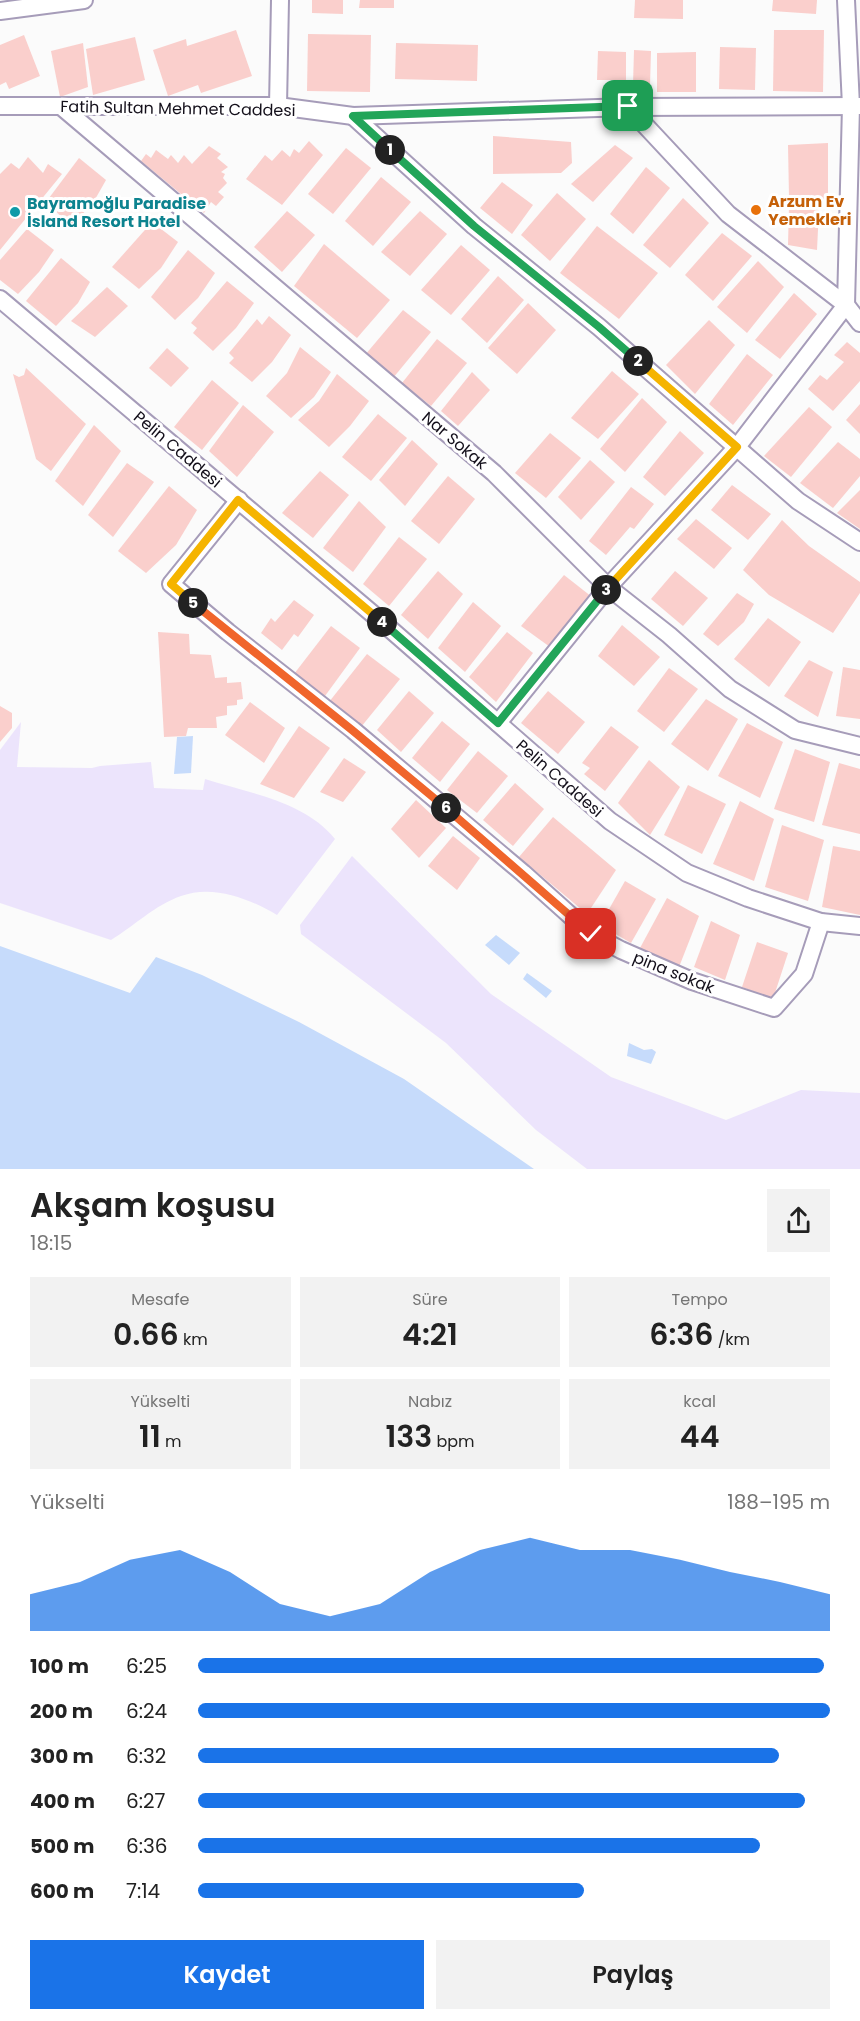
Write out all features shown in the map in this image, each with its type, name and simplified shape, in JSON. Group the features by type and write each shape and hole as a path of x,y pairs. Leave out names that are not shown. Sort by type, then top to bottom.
{"street":[{"path":"0,11 84,0"},
{"path":"278,106 280,0"},
{"path":"846,0 856,106 853,305 860,323"},
{"name":"Fatih Sultan Mehmet Caddesi","path":"0,106 278,106 353,116 628,106 856,106"},
{"path":"628,106 728,214 853,305"},
{"name":"Nar Sokak","path":"62,107 494,473 608,587 669,635 730,689 795,730 860,746"},
{"path":"353,116 474,226 599,327 798,501 860,542"},
{"name":"Pelin Caddesi","path":"0,299 238,500 610,821 687,873 748,898 821,922 860,926"},
{"path":"498,723 608,587 737,447 853,305"},
{"name":"pina sokak","path":"238,500 171,584 361,737 523,873 591,934 621,950 692,981 774,1008 804,974 821,922"}],"shaded area":[{"path":"21,722 17,767 92,768 151,762 154,788 203,790 205,779 292,807 323,826 335,839 277,915 231,895 193,893 171,900 153,910 111,940 0,903 0,750"},
{"path":"352,856 491,994 611,1077 726,1120 801,1090 860,1093 860,1169 587,1169 536,1130 446,1043 301,934 300,925"}],"water":[{"path":"193,736 191,773 174,774 177,737"},
{"path":"496,935 520,953 509,965 485,945"},
{"path":"0,946 130,993 156,957 202,975 299,1022 404,1079 534,1169 0,1169"},
{"path":"527,973 552,991 546,998 523,979"},
{"path":"629,1043 644,1050 652,1049 656,1052 651,1064 627,1056"}],"building":[{"path":"312,0 343,0 343,14 312,13"},
{"path":"360,0 394,0 394,8 359,8"},
{"path":"635,0 683,0 683,19 634,18"},
{"path":"773,0 817,0 816,14 772,11"},
{"path":"236,30 252,76 201,93 198,85 168,96 153,50 186,39 187,46"},
{"path":"774,30 824,30 823,92 773,91"},
{"path":"308,34 371,35 370,92 307,91"},
{"path":"24,35 40,76 9,89 6,82 0,85 0,45"},
{"path":"135,37 145,80 93,95 86,49"},
{"path":"83,43 88,87 60,97 51,51"},
{"path":"396,43 478,45 477,81 395,79"},
{"path":"720,47 756,48 755,90 719,89"},
{"path":"634,50 651,51 650,86 633,85"},
{"path":"598,51 626,52 626,80 597,80"},
{"path":"696,52 696,92 657,92 657,53"},
{"path":"493,136 571,142 572,163 561,173 493,174"},
{"path":"309,141 323,155 282,205 246,179 265,155 272,161 282,150 290,157 294,149 299,153"},
{"path":"828,143 828,200 789,197 788,145"},
{"path":"615,145 633,158 593,202 571,184"},
{"path":"209,146 221,154 217,158 228,167 221,172 225,174 223,178 227,183 218,192 224,197 216,206 211,202 204,213 141,161 146,154 151,158 156,150 168,159 171,155 178,163 184,155 192,164"},
{"path":"346,148 371,168 333,214 308,194"},
{"name":"Bayramoğlu Paradise İsland Resort Hotel","path":"28,157 43,173 48,164 62,174 0,250 0,174 11,163 19,169"},
{"path":"79,158 106,180 93,203 71,226 46,202"},
{"path":"646,167 670,188 633,234 610,214"},
{"path":"381,177 411,202 373,246 345,221"},
{"path":"502,182 533,205 512,234 480,208"},
{"path":"557,193 586,219 550,261 521,235"},
{"path":"683,198 709,223 670,268 643,245"},
{"path":"789,206 819,209 817,250 788,245"},
{"path":"287,211 315,235 282,272 254,247"},
{"path":"420,211 447,234 410,276 381,252"},
{"path":"152,222 178,242 161,268 139,289 112,267"},
{"path":"597,226 658,273 619,319 560,273"},
{"path":"27,229 54,250 39,272 18,294 0,280 0,260"},
{"path":"722,233 752,256 713,301 685,275"},
{"path":"324,244 390,300 357,338 294,286"},
{"path":"461,245 490,270 451,315 421,290"},
{"path":"188,250 215,273 198,298 175,320 151,297"},
{"path":"61,258 90,282 78,303 56,326 26,301"},
{"path":"758,261 784,287 747,333 717,307"},
{"path":"498,276 524,300 487,343 461,319"},
{"path":"227,281 254,303 236,328 213,351 193,333 197,328 191,323"},
{"path":"107,287 128,306 95,337 71,321"},
{"path":"794,293 817,314 780,359 755,340"},
{"path":"528,303 556,330 517,374 488,348"},
{"path":"403,310 431,332 393,378 365,355"},
{"path":"269,316 291,335 272,362 252,382 229,363 234,358 229,353 257,319 262,325"},
{"path":"709,320 735,345 695,394 666,365"},
{"path":"437,339 467,363 431,406 402,383"},
{"path":"847,342 860,353 860,381 833,411 808,389 820,375 827,380 844,362 834,355"},
{"path":"300,347 331,372 314,397 291,418 266,396 287,373"},
{"path":"167,348 189,368 171,387 149,368"},
{"path":"747,354 773,375 733,425 709,404"},
{"path":"26,368 86,424 51,471 36,459 13,374 19,377 24,375"},
{"path":"612,371 639,394 598,439 571,418"},
{"path":"472,372 490,390 458,426 441,411"},
{"path":"337,374 369,401 350,426 329,447 298,420 319,401"},
{"path":"212,380 239,403 202,450 174,427"},
{"path":"642,398 667,422 625,472 600,449"},
{"path":"860,404 860,434 846,420"},
{"path":"243,405 274,432 237,477 209,451"},
{"path":"809,407 832,427 791,477 764,456"},
{"path":"378,414 407,438 371,481 342,457"},
{"path":"94,425 121,451 83,506 55,481"},
{"path":"680,431 704,453 665,496 643,477"},
{"path":"550,433 581,458 546,498 515,473"},
{"path":"412,440 438,464 405,506 379,480"},
{"path":"838,442 860,459 860,476 833,508 800,483"},
{"path":"590,460 615,482 581,520 558,497"},
{"path":"127,463 154,482 113,537 88,515"},
{"path":"320,471 349,495 313,538 282,513"},
{"path":"448,476 475,499 439,544 411,521"},
{"path":"732,485 771,514 748,540 711,510"},
{"path":"169,486 197,510 176,545 146,573 118,551"},
{"path":"631,487 654,504 634,529 630,527 606,555 589,541"},
{"path":"860,490 860,529 837,513"},
{"path":"359,501 386,527 353,572 323,548"},
{"path":"696,519 732,548 714,569 677,539"},
{"path":"782,520 809,546 860,582 860,593 833,633 769,595 743,570"},
{"path":"399,537 427,559 389,606 363,584"},
{"path":"438,571 463,594 428,639 401,615"},
{"path":"675,571 708,598 683,626 651,599"},
{"path":"564,575 592,597 550,647 521,626"},
{"path":"737,593 754,604 744,622 718,646 703,634"},
{"path":"294,600 314,615 298,637 294,634 282,650 261,633 271,618 275,622"},
{"path":"473,602 501,626 465,672 438,648"},
{"path":"768,618 801,642 769,687 734,659"},
{"path":"622,625 660,657 634,686 598,656"},
{"path":"331,626 360,648 325,696 294,674"},
{"path":"158,632 189,634 190,654 211,655 215,678 227,677 227,683 241,682 243,699 237,700 237,705 227,706 227,715 216,717 217,728 188,728 186,736 164,737"},
{"path":"507,632 533,653 496,702 469,677"},
{"path":"367,654 400,679 361,727 329,702"},
{"path":"809,660 833,672 818,717 784,696"},
{"path":"843,667 860,670 860,719 836,716"},
{"path":"669,668 698,689 664,732 637,711"},
{"path":"409,691 434,713 401,752 377,730"},
{"path":"548,691 585,722 558,754 521,723"},
{"path":"706,699 738,719 708,771 671,744"},
{"path":"250,702 285,728 264,763 225,735"},
{"path":"0,706 12,713 12,728 0,742"},
{"path":"442,721 470,744 440,782 412,758"},
{"path":"747,723 783,742 760,798 718,776"},
{"path":"299,726 330,748 294,798 260,784"},
{"path":"611,726 639,747 605,791 584,774 590,768 582,763"},
{"path":"795,749 830,762 814,822 774,809"},
{"path":"478,751 508,776 477,813 447,790"},
{"path":"344,758 366,772 343,802 320,792"},
{"path":"649,760 680,787 650,835 618,803"},
{"path":"839,763 860,769 860,834 822,825"},
{"path":"515,783 544,809 513,846 483,820"},
{"path":"688,785 726,804 702,854 664,835"},
{"path":"416,800 446,828 419,858 391,829"},
{"path":"740,801 774,819 754,881 713,864"},
{"path":"553,817 616,870 587,914 519,857"},
{"path":"782,825 824,840 808,901 765,887"},
{"path":"453,836 480,858 457,890 428,866"},
{"path":"833,846 860,851 860,915 822,907"},
{"path":"625,881 656,899 631,943 600,925"},
{"path":"667,898 699,916 679,967 640,948"},
{"path":"711,921 740,935 725,980 694,967"},
{"path":"757,942 788,953 773,999 742,987"}],"place":[{"name":"Arzum Ev Yemekleri","path":"756,210"},
{"name":"Bayramoğlu Paradise İsland Resort Hotel","path":"15,212"}],"route":[{"path":"591,934 523,873 352,730 171,584 238,500 498,723 608,587 737,447 599,327 474,226 353,116 628,106"}]}
